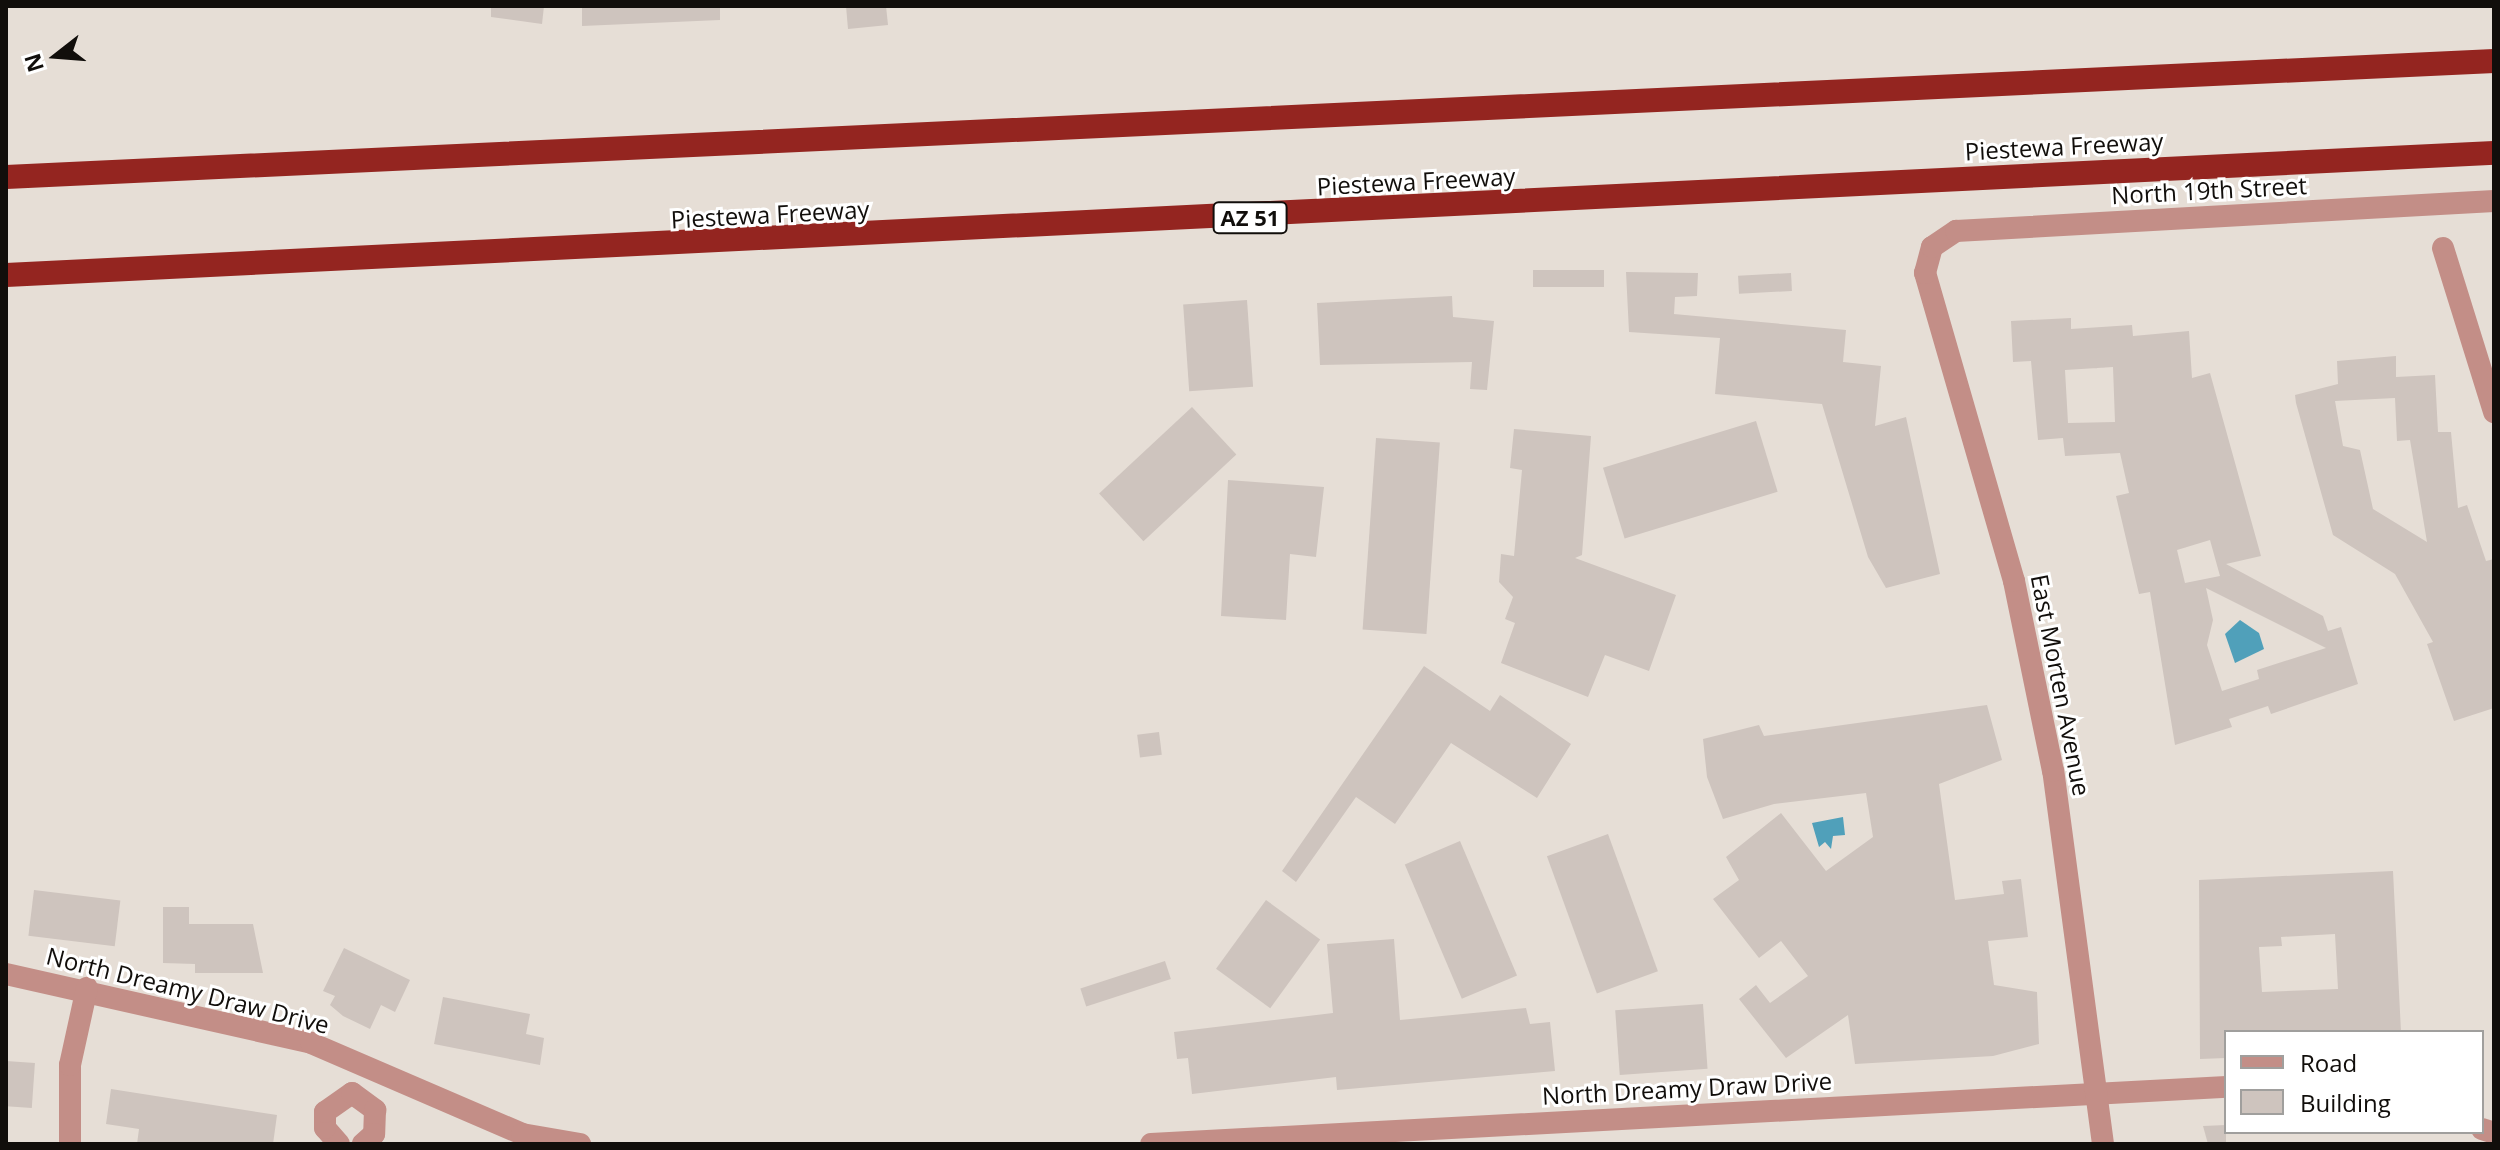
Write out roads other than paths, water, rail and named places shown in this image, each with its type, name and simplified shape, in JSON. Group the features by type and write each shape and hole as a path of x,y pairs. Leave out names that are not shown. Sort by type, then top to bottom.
{"highway":[{"path":"6,177 2494,61"},
{"name":"Piestewa Freeway","path":"6,275 2494,153"}],"street":[{"name":"North 19th Street","path":"1932,247 1956,231 2494,201"},
{"name":"East Morten Avenue","path":"1932,247 1925,273 2022,615 2066,848 2103,1144"},
{"path":"2443,248 2494,412"},
{"name":"North Dreamy Draw Drive","path":"6,974 87,988 311,1043 522,1134 580,1144"},
{"path":"70,1144 70,1065 87,988"},
{"path":"360,1095 373,1071"},
{"name":"North Dreamy Draw Drive","path":"1151,1144 2224,1087"},
{"path":"339,1144 325,1128 325,1112 343,1094 360,1095"},
{"path":"360,1095 377,1119 363,1144"}],"water":[{"path":"2240,620 2259,633 2264,649 2235,663 2225,634"},
{"path":"1843,817 1845,835 1833,836 1831,849 1825,842 1819,847 1812,823"}]}
